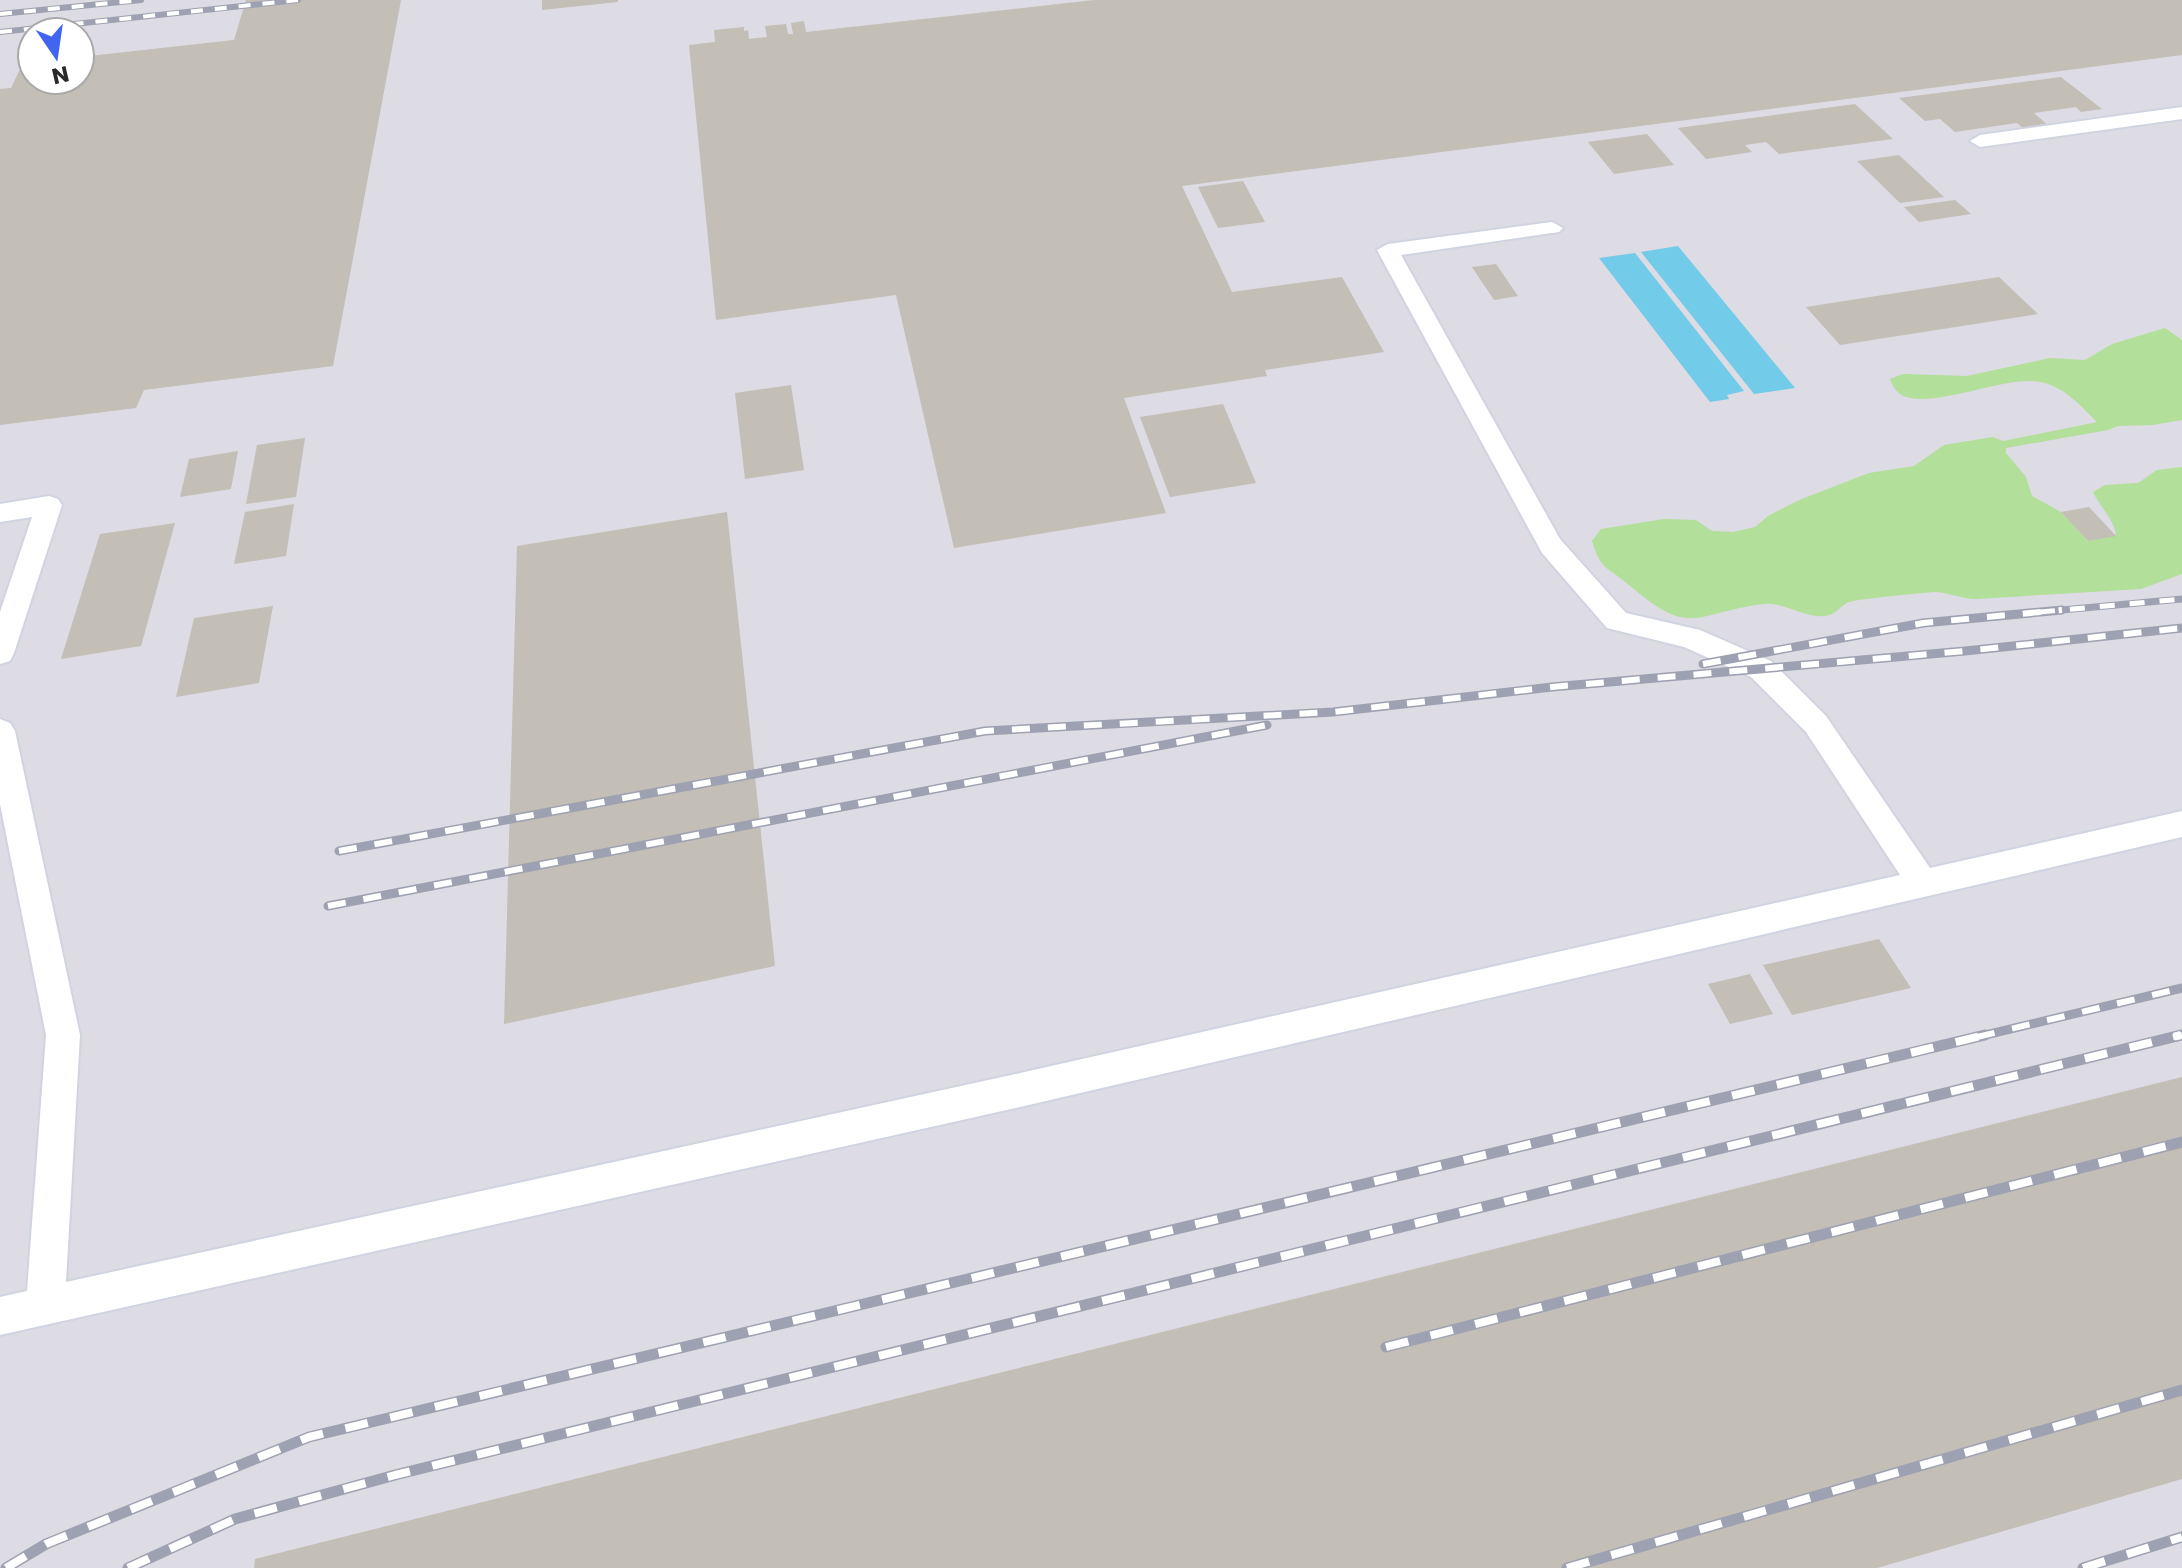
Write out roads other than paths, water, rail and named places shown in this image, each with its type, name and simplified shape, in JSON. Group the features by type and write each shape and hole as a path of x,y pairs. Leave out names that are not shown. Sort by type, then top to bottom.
{"lane":[{"path":"1980,141 2182,113"},
{"path":"1552,228 1388,250 1551,546 1617,621 1690,638 1761,669 1816,724 1923,883"},
{"path":"0,513 49,505 0,653"},
{"path":"0,731 63,1035 45,1306"},
{"path":"0,1316 1020,1090 2182,824"}],"water":[{"path":"1678,246 1795,388 1754,394 1641,252"},
{"path":"1635,253 1744,391 1727,395 1729,399 1710,402 1599,258"}],"railway":[{"path":"0,14 141,0"},
{"path":"0,32 298,0"},
{"path":"2040,612 2182,599"},
{"path":"1703,664 1923,623 2062,610"},
{"path":"339,851 985,731 1333,712 1552,687 1965,651 2182,628"},
{"path":"328,906 1267,725"},
{"path":"1977,1037 2182,988"},
{"path":"6,1568 46,1544 309,1437 1985,1035"},
{"path":"128,1568 235,1519 395,1475 2181,1035"},
{"path":"2173,1037 2182,1035"},
{"path":"1386,1347 2182,1142"},
{"path":"1567,1568 2182,1390"},
{"path":"2083,1568 2182,1537"}]}
